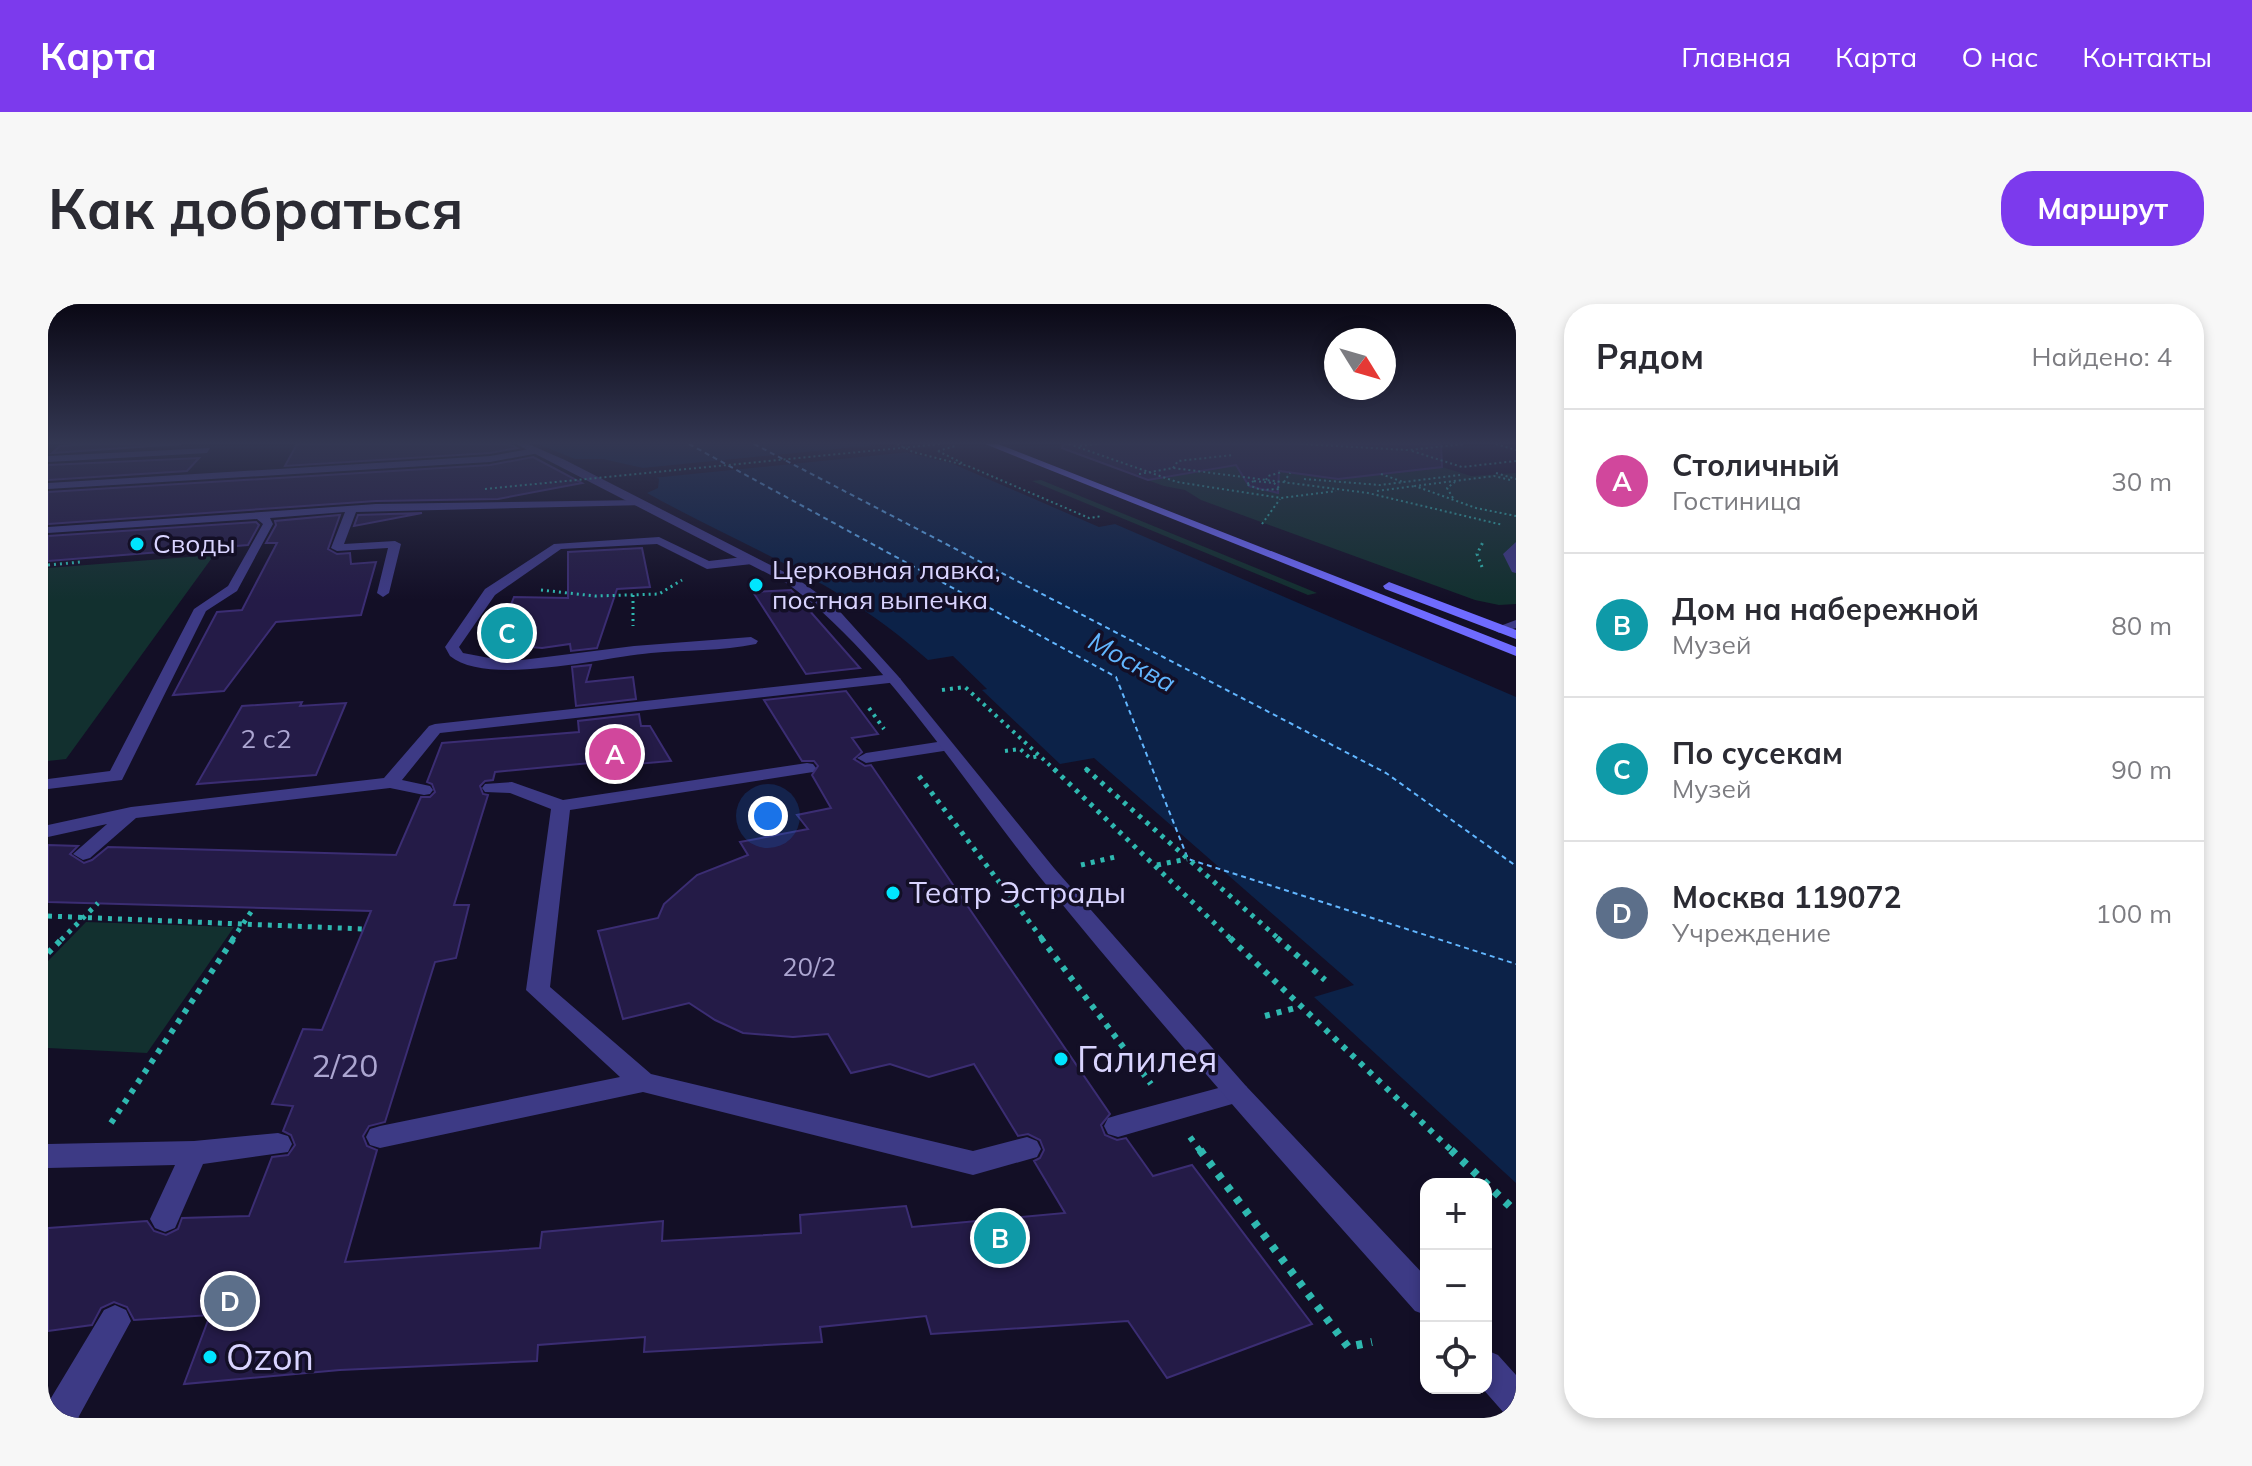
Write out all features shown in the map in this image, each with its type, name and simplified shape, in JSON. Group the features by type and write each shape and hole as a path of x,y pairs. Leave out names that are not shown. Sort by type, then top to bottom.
{"main road":[{"path":"1121,496 1516,652"},
{"path":"1152,496 1271,541"},
{"path":"1373,580 1516,635"}],"street":[{"path":"627,496 792,581 829,608 893,679 1047,872 1237,1093 1420,1293"},
{"path":"48,530 352,509 641,503"},
{"path":"352,509 337,548 395,544 383,593"},
{"path":"48,784 116,776 201,609 233,588 268,524 265,518 257,515"},
{"path":"751,641 633,650 509,667 475,663 457,656 452,647 490,592 558,546 659,540 707,565 752,560"},
{"path":"1516,545 1509,554 1516,569"},
{"path":"1499,629 1516,624"},
{"path":"390,783 435,729 893,679"},
{"path":"866,758 944,746"},
{"path":"491,788 512,787 561,806 807,768"},
{"path":"48,831 131,813 390,783 424,790"},
{"path":"561,806 538,990 643,1082"},
{"path":"83,854 131,813"},
{"path":"380,1137 643,1082 973,1163 1027,1149"},
{"path":"1118,1126 1237,1093"},
{"path":"48,1156 194,1153 278,1144"},
{"path":"165,1219 194,1153"},
{"path":"59,1418 115,1321"},
{"path":"1492,1374 1516,1401"}],"path":[{"path":"1038,496 1089,518 1104,515"},
{"path":"1268,496 1299,496"},
{"path":"1381,496 1508,526"},
{"path":"1443,496 1516,516"},
{"path":"1453,496 1462,503"},
{"path":"1262,524 1281,498"},
{"path":"48,565 81,562"},
{"path":"509,580 553,593 595,596 659,594 707,565"},
{"path":"851,683 1348,1347 1372,1342"},
{"path":"942,690 965,687 1157,865 1299,1007 1516,1212"},
{"path":"1005,751 1020,749 1030,758 1040,756"},
{"path":"1085,768 1325,980"},
{"path":"1070,867 1115,857"},
{"path":"1157,865 1188,859"},
{"path":"999,882 1010,880"},
{"path":"48,953 98,903"},
{"path":"88,1157 253,909"},
{"path":"48,916 364,929"},
{"path":"1265,1016 1299,1007"}],"green space":[{"path":"1068,496 1080,496 1317,593 1308,595"},
{"path":"1195,496 1516,496 1516,604 1499,605 1475,600"},
{"path":"214,555 66,759 48,761 48,568"},
{"path":"86,922 234,927 147,1053 48,1048 48,961"}],"water":[{"name":"Москва","path":"653,496 1027,496 1099,527 1115,524 1516,697 1516,1183 1314,997 1354,985 1094,758 1060,764 982,690 987,689 953,656 928,660 895,632 827,587"}],"building":[{"path":"48,496 514,496 498,499 376,501 48,524"},
{"path":"422,513 354,526 358,515"},
{"path":"340,515 328,549 337,554 350,553 351,564 376,562 361,615 276,622 224,691 173,695 217,612 242,610 277,543 266,543 276,525 275,521"},
{"name":"Своды","path":"256,522 259,525 248,545 48,561 48,536"},
{"path":"642,548 650,587 617,589 597,648 571,651 570,644 542,648 495,644 514,597 568,598 568,552"},
{"path":"791,590 860,668 806,674 753,592"},
{"path":"591,665 586,682 633,677 636,699 576,706 572,667"},
{"path":"846,691 878,734 852,738 862,752 854,759 865,766 871,765 1110,1114 1101,1125 1105,1135 1117,1140 1126,1138 1153,1176 1192,1165 1312,1324 1167,1378 1128,1321 931,1334 926,1316 820,1327 822,1342 644,1352 645,1337 538,1345 537,1361 340,1370 184,1384 210,1315 134,1320 127,1307 114,1302 101,1308 92,1325 48,1331 48,1228 147,1221 154,1231 166,1235 178,1229 182,1218 249,1216 272,1157 288,1155 295,1145 291,1135 283,1131 293,1106 272,1104 303,1029 322,1030 371,911 48,902 48,845 78,846 70,854 84,863 108,847 396,855 421,797 430,797 435,792 432,784 427,782 442,743 579,732 578,721 639,714 641,726 650,726 671,761 601,767 601,762 495,772 493,780 485,781 480,786 483,794 488,795 454,905 469,905 456,958 435,962 385,1122 369,1126 363,1136 367,1146 377,1150 345,1262 540,1248 542,1232 663,1221 662,1241 801,1233 800,1215 906,1206 912,1227 1065,1213 1034,1161 1040,1158 1044,1150 1040,1140 1028,1134 1018,1136 974,1064 929,1077 890,1064 851,1073 828,1034 793,1037 743,1033 689,1003 623,1019 598,931 658,918 664,904 697,875 748,855 740,842 808,829 797,815 831,808 812,775 818,766 814,761 802,761 764,700"},
{"path":"302,702 300,706 346,703 316,775 197,784 242,706"}],"ferry route":[{"path":"784,496 1116,677 1188,859 1516,964"},
{"path":"854,496 1386,773 1516,866"}],"place":[{"name":"Своды","path":"137,544"},
{"name":"Церковная лавка, постная выпечка","path":"756,585"},
{"name":"По сусекам","path":"507,633"},
{"name":"Столичный","path":"615,754"},
{"name":"Театр Эстрады","path":"893,893"},
{"name":"Галилея","path":"1061,1059"},
{"name":"Дом на набережной","path":"1000,1238"},
{"name":"Москва 119072","path":"230,1301"},
{"name":"Ozon","path":"210,1357"}]}
